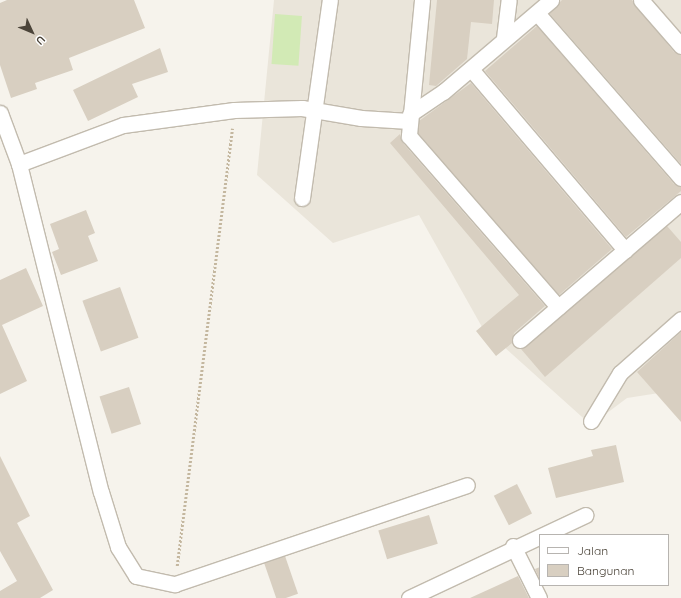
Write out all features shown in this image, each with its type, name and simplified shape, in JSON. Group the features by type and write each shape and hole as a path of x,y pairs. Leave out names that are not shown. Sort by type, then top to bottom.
{"street":[{"path":"302,198 330,0"},
{"path":"422,0 409,118 409,136 558,307"},
{"path":"504,38 509,0"},
{"path":"19,164 131,123 234,110 315,110 409,118 471,69 504,38 537,13 551,0"},
{"path":"641,0 681,46"},
{"path":"537,13 681,178"},
{"path":"471,69 625,250"},
{"path":"0,113 19,164 118,547 136,576 175,584 467,485"},
{"path":"520,340 681,202"},
{"path":"591,421 620,374 681,319"},
{"path":"541,534 585,515"},
{"path":"410,598 513,546 539,535"},
{"path":"513,546 539,598"}],"path":[{"path":"175,584 234,110"}],"shaded area":[{"path":"274,0 681,0 681,395 672,391 627,398 591,425 482,327 419,215 333,243 257,175"}],"green space":[{"path":"275,14 302,16 298,66 272,64"}],"building":[{"path":"7,0 134,0 145,28 69,58 73,70 35,83 37,89 11,98 0,65 0,3"},
{"path":"437,0 494,0 492,24 471,22 467,59 436,86 429,85"},
{"path":"562,0 632,0 674,52 681,55 681,164 549,13"},
{"path":"537,26 674,184 681,187 681,191 626,237 485,71"},
{"path":"160,48 168,72 132,84 138,97 88,121 73,90"},
{"path":"471,83 612,249 559,295 418,133 419,121"},
{"path":"400,134 402,142 545,306 514,333 512,343 496,356 476,331 519,295 390,143"},
{"path":"86,210 95,233 88,236 98,261 61,275 52,252 59,249 50,224"},
{"path":"667,226 681,242 681,258 545,377 521,349"},
{"path":"26,268 43,306 2,325 27,381 0,394 0,280"},
{"path":"120,287 138,338 101,351 82,301"},
{"path":"681,332 681,422 637,372"},
{"path":"129,387 141,424 112,434 100,397"},
{"path":"616,445 624,482 556,498 548,468 593,456 591,450"},
{"path":"0,456 30,516 17,523 53,590 40,598 0,598 0,591 17,581 0,551"},
{"path":"517,484 532,513 509,525 494,496"},
{"path":"429,515 438,544 387,559 378,530"},
{"path":"285,556 298,594 286,598 276,598 264,563"},
{"path":"539,567 539,578 535,569"},
{"path":"518,576 529,598 470,598"}]}
